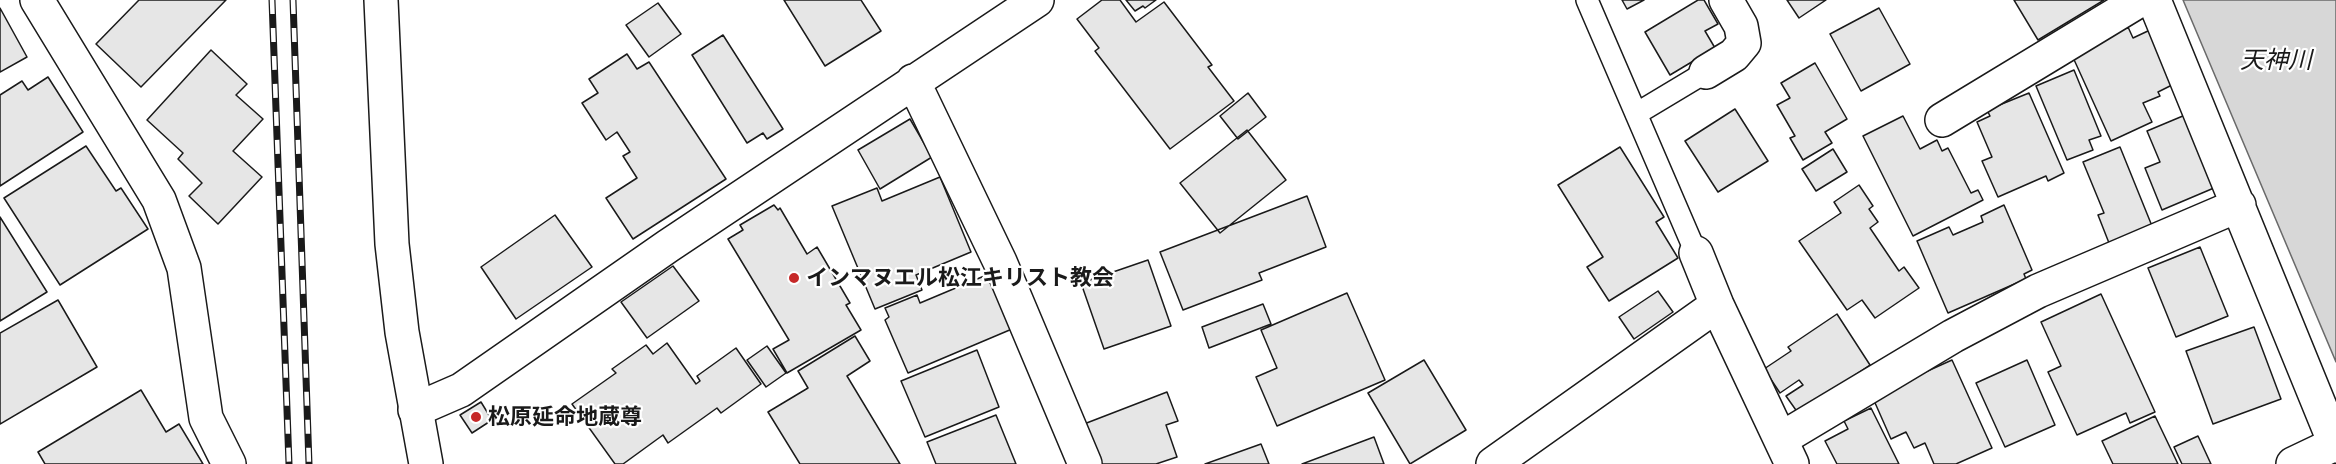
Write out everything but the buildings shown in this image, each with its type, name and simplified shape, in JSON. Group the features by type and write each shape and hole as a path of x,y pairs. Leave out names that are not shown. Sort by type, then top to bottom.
{"street":[{"path":"37,0 159,200 184,268 206,418 229,464"},
{"path":"381,0 392,244 415,410 426,464"},
{"path":"415,410 461,390 913,81 1037,0"},
{"path":"1706,72 1734,55 1744,43 1741,26 1726,0"},
{"path":"1942,120 2140,0"},
{"path":"2154,0 2336,445 2293,464"},
{"path":"913,81 1000,262 1085,464"},
{"path":"1696,253 1717,305 1786,451 1953,336 2038,291 2239,205"},
{"path":"1493,464 1717,305"}],"lane":[{"path":"1587,0 1696,253"},
{"path":"1636,114 1706,72"}],"water":[{"name":"天神川","path":"2183,0 2336,0 2336,362"}],"railway":[{"path":"272,0 289,464"},
{"path":"293,0 309,464"}],"place":[{"name":"インマヌエル松江キリスト教会","path":"794,278"},
{"name":"松原延命地蔵尊","path":"476,417"}]}
